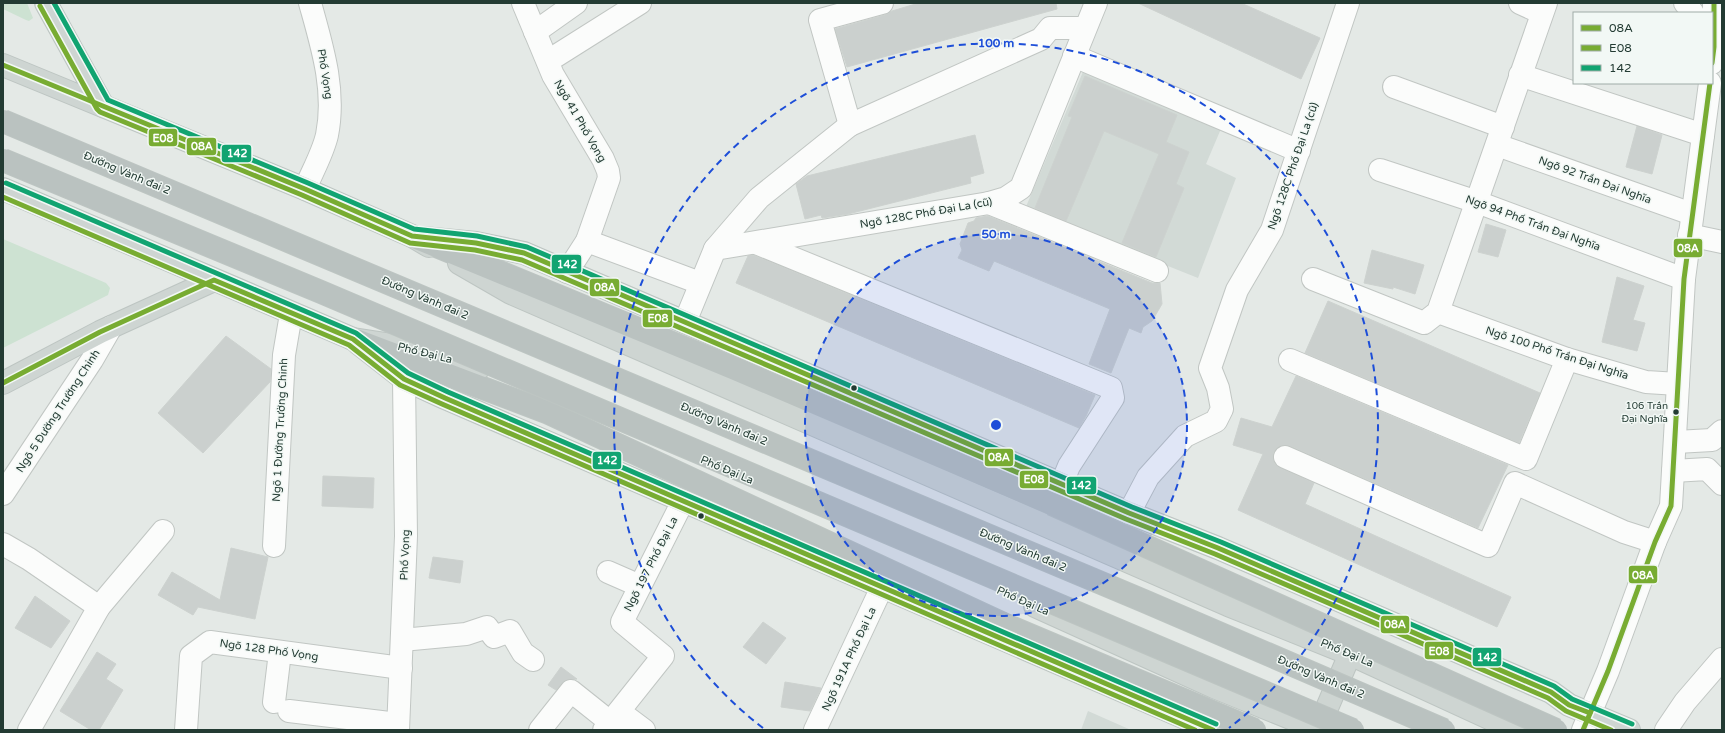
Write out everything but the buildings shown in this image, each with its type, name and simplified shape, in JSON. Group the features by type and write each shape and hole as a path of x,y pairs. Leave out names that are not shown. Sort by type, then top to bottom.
{"highway":[{"name":"Đường Vành đai 2","path":"3,121 1137,598 1444,730"},
{"path":"3,160 328,295 1353,730"},
{"path":"412,236 733,368 1052,504 1556,730"},
{"path":"354,340 549,413 1001,623 1255,730"}],"main road":[{"path":"46,3 103,106"},
{"name":"Phố Đại La","path":"3,65 305,189 412,236 511,293 1228,604 1350,654 1515,730"},
{"path":"3,189 354,340"},
{"name":"Phố Đại La","path":"412,236 476,243 524,253 1130,512 1218,548 1551,692 1569,704 1586,721 1629,730"},
{"path":"3,383 111,327 214,280"},
{"name":"Phố Đại La","path":"354,340 404,380 1213,730"},
{"name":"Phố Đại La","path":"354,340 419,350 469,364 542,392 816,508 1214,687 1319,730"},
{"path":"1218,548 1228,604"},
{"path":"1319,730 1350,654"},
{"path":"1161,707 1214,687"}],"street":[{"name":"Phố Vọng","path":"305,189 327,137 330,93 324,56 310,3"},
{"name":"Ngõ 41 Phố Vọng","path":"523,3 553,75 603,159 608,171 609,178 587,241 567,272"},
{"path":"535,32 576,3"},
{"path":"548,61 640,3"},
{"path":"850,125 820,20 882,3"},
{"name":"Ngõ 128C Phố Đại La (cũ)","path":"714,248 756,243 990,203 1006,198 1021,188 1096,3"},
{"path":"1313,279 1424,323 1438,312 1544,8 1520,3"},
{"path":"1685,3 1692,12"},
{"path":"1714,3 1715,51"},
{"name":"Ngõ 128C Phố Đại La (cũ)","path":"1130,512 1148,477 1185,436 1216,422 1222,409 1218,388 1210,368 1237,290 1272,230 1299,151 1341,5"},
{"path":"685,322 714,248 759,198 850,125 1041,39 1050,28 1085,28"},
{"path":"1074,56 1299,151"},
{"path":"1520,75 1703,135"},
{"path":"1586,721 1608,671 1655,542 1671,506 1676,442 1684,279 1710,84"},
{"name":"Ngõ 92 Trần Đại Nghĩa","path":"1394,87 1691,225 1722,242"},
{"name":"Ngõ 94 Phố Trần Đại Nghĩa","path":"1380,170 1477,202 1684,279"},
{"path":"990,203 1157,271"},
{"path":"587,241 700,283"},
{"path":"756,243 1111,388 1114,398 1069,466 1062,483"},
{"name":"Ngõ 100 Phố Trần Đại Nghĩa","path":"1438,312 1568,359 1646,382 1678,384"},
{"name":"Ngõ 1 Đường Trường Chinh","path":"274,546 284,355 291,314"},
{"name":"Ngõ 5 Đường Trường Chinh","path":"3,494 92,360 111,327"},
{"path":"1285,457 1488,546 1568,359"},
{"path":"1290,360 1526,459"},
{"name":"Phố Vọng","path":"398,727 406,536 404,380"},
{"path":"1676,442 1712,440 1722,431"},
{"path":"1673,471 1707,470 1722,484"},
{"path":"1515,483 1624,532 1655,542"},
{"name":"Ngõ 197 Phố Đại La","path":"614,724 663,656 622,622 683,501"},
{"path":"29,730 100,607 163,531"},
{"path":"3,544 100,607"},
{"path":"608,572 640,586"},
{"name":"Ngõ 191A Phố Đại La","path":"815,730 882,587"},
{"path":"402,640 466,634 486,628 494,637 510,631 523,653 532,660"},
{"name":"Ngõ 128 Phố Vọng","path":"186,730 191,656 210,642 401,668"},
{"path":"280,652 282,706 398,727"},
{"path":"1666,730 1685,702 1722,659"},
{"path":"540,730 571,691 614,724 644,730"}],"shaded area":[{"path":"1085,67 1223,124 1206,164 1236,178 1198,278 1025,209"},
{"path":"1088,711 1131,730 1081,730"}],"green space":[{"path":"3,3 27,3 33,18 29,21 3,9"},
{"path":"3,239 106,283 110,288 108,295 3,348"}],"transit line":[{"name":"142","path":"54,3 108,100 308,183 414,229 477,236 527,247 1132,507 1221,542 1554,686 1572,699 1632,724"},
{"name":"08A","path":"1713,55 1714,3"},
{"name":"E08","path":"40,6 100,112 302,195 410,243 475,250 522,260 1126,519 1215,554 1548,698 1566,711 1611,730"},
{"name":"08A","path":"3,65 305,189 412,236 476,243 524,253 1129,513 1218,548 1551,692 1569,705 1590,713"},
{"name":"08A","path":"1583,730 1608,671 1655,542 1671,506 1684,279 1710,84"},
{"name":"142","path":"6,183 356,333 408,373 448,392 1216,724"},
{"name":"E08","path":"3,197 349,345 400,385 442,404 1195,730"},
{"name":"08A","path":"3,383 100,332 214,280 353,339 404,379 445,398 1213,730"}],"place":[{"name":"106 Trần Đại Nghĩa","path":"1676,412"}]}
